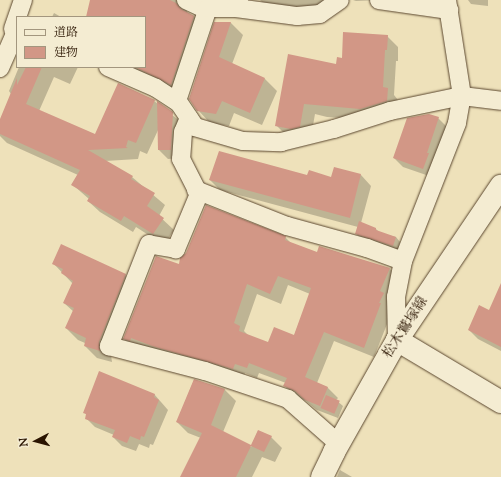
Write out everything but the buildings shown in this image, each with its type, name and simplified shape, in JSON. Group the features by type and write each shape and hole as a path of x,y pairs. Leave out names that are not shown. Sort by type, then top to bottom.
{"main road":[{"name":"松木鷲塚線","path":"322,477 397,340 501,186"},
{"path":"397,340 501,402"}],"street":[{"path":"17,16 23,0"},
{"path":"186,0 207,10"},
{"path":"177,101 208,8 237,4 305,15 320,14 340,0"},
{"path":"379,0 448,5 462,96 456,123 403,261 396,297 397,340"},
{"path":"0,68 16,18"},
{"path":"110,68 156,88 177,101 195,127 243,141 281,142 334,129 390,111 462,96 501,101"},
{"path":"189,118 183,132 181,159 199,194 176,250 149,244 109,346 205,372 288,399 339,444"},
{"path":"196,190 287,226 367,248 403,261"}]}
